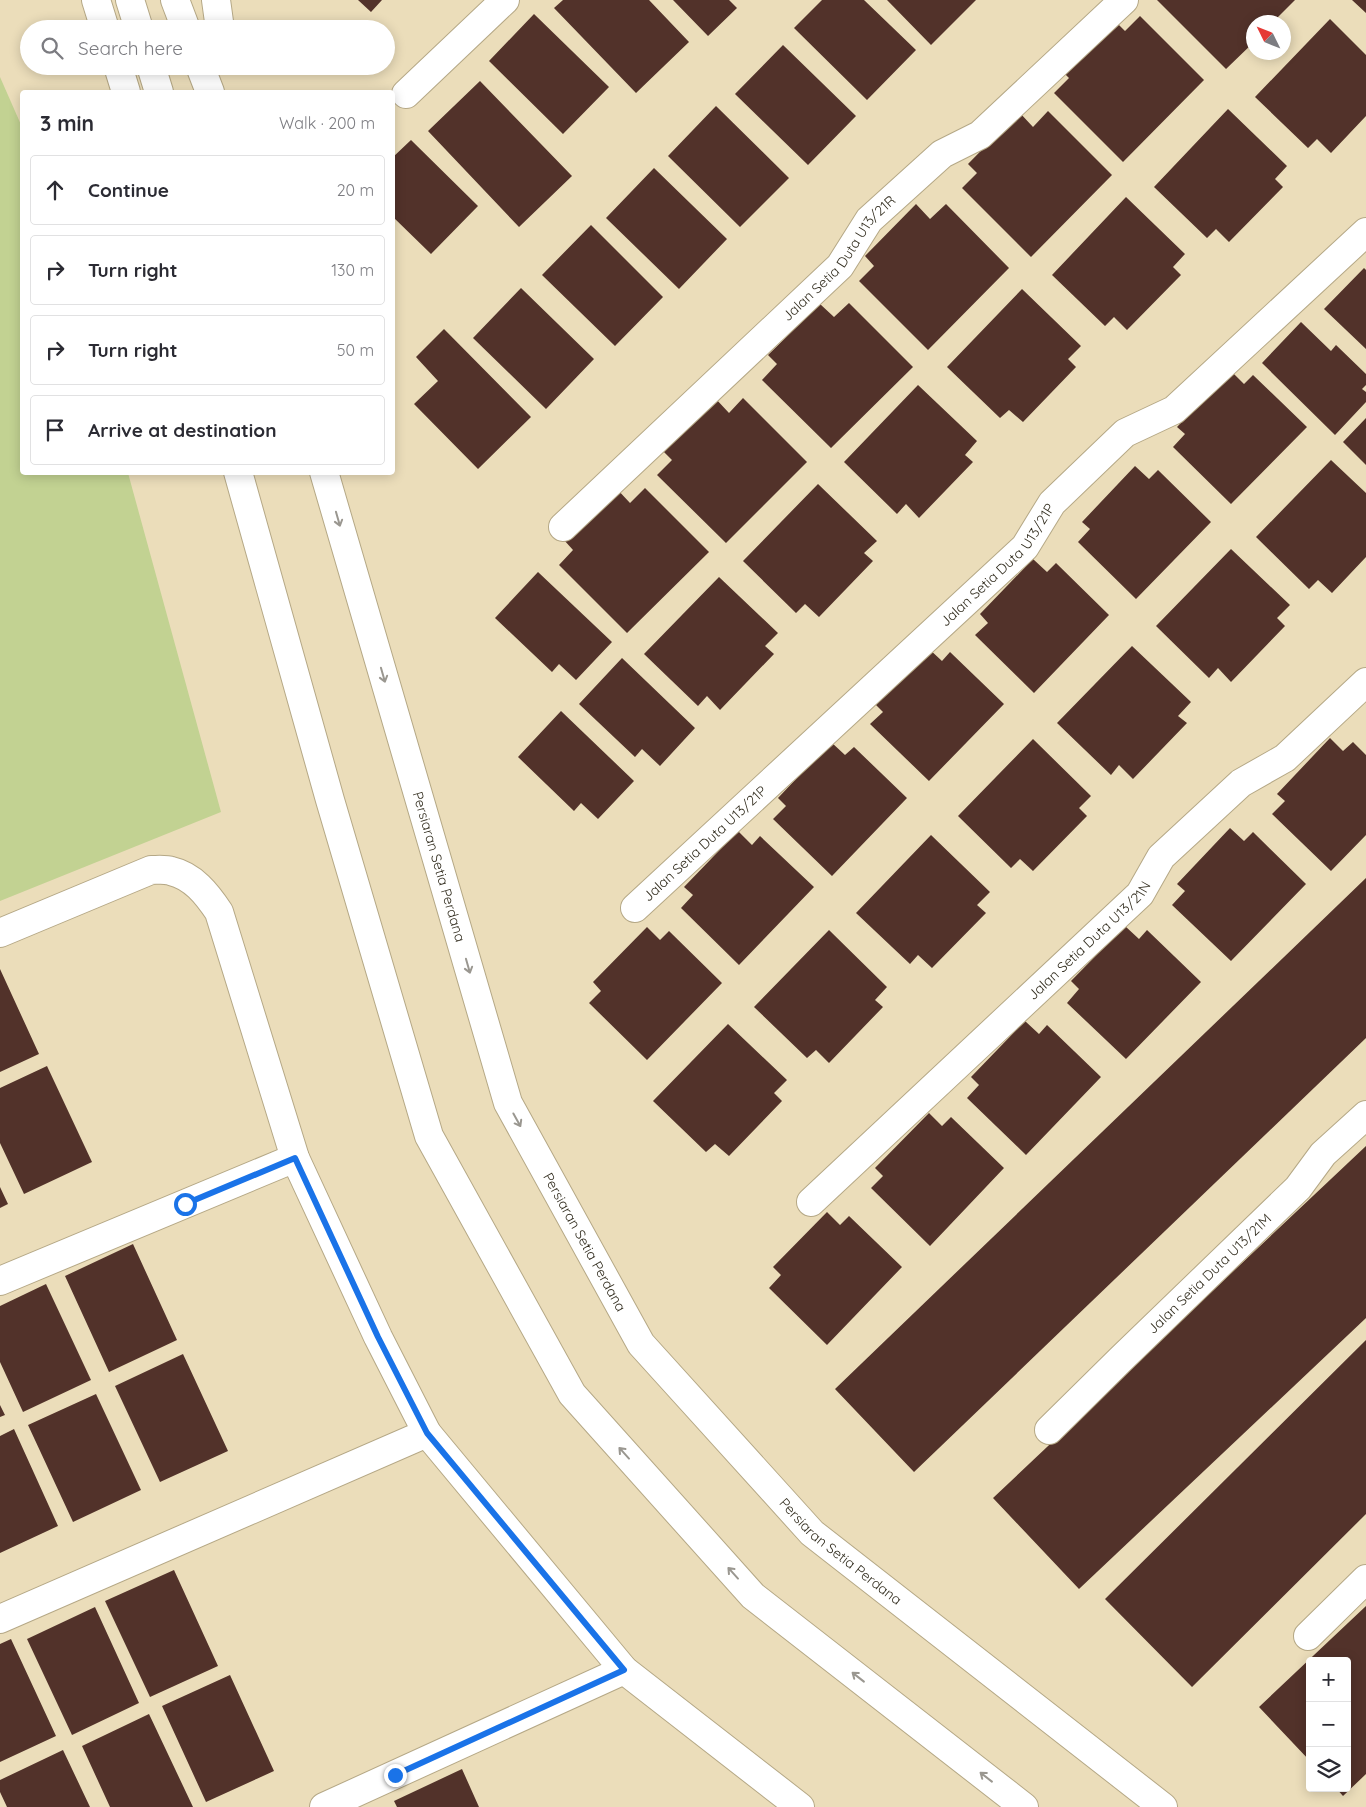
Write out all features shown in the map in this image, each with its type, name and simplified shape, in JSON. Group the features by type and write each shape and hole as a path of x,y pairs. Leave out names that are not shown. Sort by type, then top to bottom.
{"street":[{"path":"96,0 102,20"},
{"path":"130,0 136,20"},
{"path":"175,0 183,20"},
{"path":"216,0 219,20"},
{"path":"406,94 505,0"},
{"name":"Jalan Setia Duta U13/21R","path":"564,527 840,266 869,220 942,154 980,136 1124,0"},
{"path":"121,75 125,90"},
{"path":"154,75 158,90"},
{"path":"203,75 209,90"},
{"path":"222,75 223,90"},
{"name":"Jalan Setia Duta U13/21P","path":"635,908 1025,548 1052,504 1125,433 1174,410 1366,232"},
{"path":"239,475 330,800 429,1136 572,1394 753,1596 1024,1807"},
{"name":"Persiaran Setia Perdana","path":"325,475 508,1103 641,1344 812,1533 1163,1807"},
{"name":"Jalan Setia Duta U13/21N","path":"811,1202 1140,894 1161,857 1240,783 1285,758 1366,682"},
{"path":"0,933 151,870 171,870 192,880 207,894 219,912 295,1158 378,1337 427,1433 624,1670 800,1807"},
{"name":"Jalan Setia Duta U13/21M","path":"1049,1430 1298,1188 1323,1154 1366,1115"},
{"path":"0,1281 295,1158"},
{"path":"0,1619 427,1433"},
{"path":"1308,1636 1366,1579"},
{"path":"324,1807 624,1670"}],"green space":[{"path":"0,77 20,122 20,475 129,475 221,812 0,901"}],"building":[{"path":"358,0 382,0 371,12"},
{"path":"563,0 649,0 689,42 636,93 554,8"},
{"path":"673,0 729,0 737,8 708,36"},
{"path":"822,0 864,0 916,50 867,100 794,28"},
{"path":"887,0 976,0 931,45"},
{"path":"1157,0 1295,0 1280,15 1246,15 1246,50 1226,69"},
{"path":"1352,0 1366,0 1366,13"},
{"path":"534,14 609,87 563,134 489,61"},
{"path":"1140,16 1204,80 1123,162 1054,93 1069,78 1059,68 1111,17 1125,31"},
{"path":"1330,19 1366,55 1366,116 1331,153 1317,139 1308,148 1255,97"},
{"path":"783,45 856,116 808,165 735,94"},
{"path":"480,81 572,176 519,227 428,131"},
{"path":"716,106 789,178 740,227 668,156"},
{"path":"1228,109 1287,166 1275,179 1283,187 1229,242 1216,229 1207,238 1154,187"},
{"path":"1048,111 1112,175 1031,257 962,188 977,173 968,164 1019,112 1033,127"},
{"path":"411,140 478,206 431,254 395,219 395,155"},
{"path":"654,168 727,239 679,289 606,218"},
{"path":"1126,197 1185,254 1173,267 1181,275 1127,330 1114,317 1105,326 1052,275"},
{"path":"916,204 930,219 946,204 1009,268 928,350 859,281 874,266 865,256"},
{"path":"591,225 663,297 615,346 542,275"},
{"path":"1364,268 1366,270 1366,349 1324,309"},
{"path":"521,288 594,359 546,409 473,338"},
{"path":"1022,289 1081,346 1068,359 1076,367 1023,422 1009,410 1000,418 947,367"},
{"path":"849,303 913,367 831,448 762,380 777,364 768,355 820,304 834,317"},
{"path":"1301,322 1331,351 1336,345 1366,374 1366,385 1362,389 1366,392 1366,402 1335,435 1262,363"},
{"path":"444,329 531,417 478,469 414,404 438,381 416,357"},
{"path":"1231,371 1244,384 1253,375 1307,427 1231,504 1173,447 1185,434 1177,427"},
{"path":"918,385 977,441 965,455 973,462 919,518 906,504 897,514 844,462"},
{"path":"715,398 729,413 743,398 807,462 726,543 657,475 672,460 663,451"},
{"path":"1366,418 1366,465 1343,442"},
{"path":"1331,460 1366,493 1366,557 1332,593 1318,580 1309,589 1256,537"},
{"path":"1135,466 1149,479 1158,470 1211,522 1136,599 1078,542 1090,529 1082,522"},
{"path":"818,484 877,541 864,553 873,561 819,617 805,604 796,613 743,561"},
{"path":"616,488 630,503 645,488 709,552 627,633 559,565 573,550 564,540"},
{"path":"1231,549 1290,605 1277,618 1285,626 1231,682 1218,668 1209,678 1156,626"},
{"path":"1033,559 1047,572 1056,563 1109,615 1034,693 975,635 988,623 980,614"},
{"path":"538,572 612,642 576,680 559,664 552,672 495,618"},
{"path":"719,577 778,633 765,646 774,654 720,710 707,696 698,706 644,654"},
{"path":"1132,646 1191,702 1178,716 1187,723 1133,779 1119,765 1111,775 1057,723"},
{"path":"928,648 942,661 950,652 1004,704 929,781 870,724 883,712 875,704"},
{"path":"622,658 695,728 660,766 642,749 635,757 579,704"},
{"path":"561,711 634,781 598,819 581,803 574,811 518,757"},
{"path":"1330,738 1343,751 1353,742 1366,755 1366,835 1331,871 1272,814 1285,801 1277,794"},
{"path":"1033,739 1091,796 1079,808 1087,816 1033,871 1020,859 1011,868 958,816"},
{"path":"831,742 845,755 854,747 907,798 832,876 773,819 786,806 778,798"},
{"path":"1230,828 1244,841 1253,832 1306,884 1231,961 1172,905 1185,891 1177,884"},
{"path":"738,831 752,845 760,836 814,887 739,965 681,908 693,895 684,887"},
{"path":"931,835 990,892 977,905 986,913 932,968 918,955 910,964 856,913"},
{"path":"1366,878 1366,1038 914,1472 835,1389"},
{"path":"1125,926 1139,939 1147,930 1201,982 1126,1059 1067,1003 1079,989 1071,981"},
{"path":"647,927 660,940 669,931 722,983 647,1060 589,1003 601,991 593,982"},
{"path":"829,930 887,987 875,1000 883,1007 829,1063 816,1050 807,1058 754,1007"},
{"path":"0,969 39,1054 0,1072"},
{"path":"1025,1021 1039,1034 1047,1025 1101,1077 1026,1155 967,1098 979,1085 971,1077"},
{"path":"728,1024 787,1080 774,1093 782,1101 729,1156 715,1144 706,1152 653,1101"},
{"path":"47,1066 92,1162 24,1194 0,1143 0,1088"},
{"path":"929,1113 942,1126 951,1117 1004,1168 930,1246 871,1188 883,1176 875,1168"},
{"path":"1366,1146 1366,1318 1079,1589 993,1498"},
{"path":"0,1187 8,1204 0,1208"},
{"path":"827,1212 840,1225 849,1216 902,1267 827,1345 769,1288 781,1275 773,1267"},
{"path":"133,1244 177,1340 109,1372 65,1276"},
{"path":"46,1284 91,1380 23,1412 0,1362 0,1306"},
{"path":"1366,1340 1366,1514 1192,1687 1105,1599"},
{"path":"183,1354 228,1451 160,1482 115,1386"},
{"path":"96,1394 141,1490 73,1522 28,1425"},
{"path":"0,1405 5,1415 0,1417"},
{"path":"14,1429 58,1526 0,1553 0,1436"},
{"path":"174,1570 218,1666 150,1697 105,1601"},
{"path":"1366,1606 1366,1774 1351,1788 1351,1657 1312,1657"},
{"path":"95,1607 139,1703 72,1735 27,1639"},
{"path":"11,1639 56,1736 0,1762 0,1644"},
{"path":"1306,1663 1306,1757 1259,1707"},
{"path":"230,1675 274,1771 206,1802 162,1706"},
{"path":"149,1714 193,1807 110,1807 82,1746"},
{"path":"63,1750 90,1807 7,1807 0,1792 0,1780"},
{"path":"462,1769 479,1807 397,1807 394,1801"}],"route":[{"path":"185,1204 295,1158 378,1337 427,1433 624,1670 395,1775"}]}
